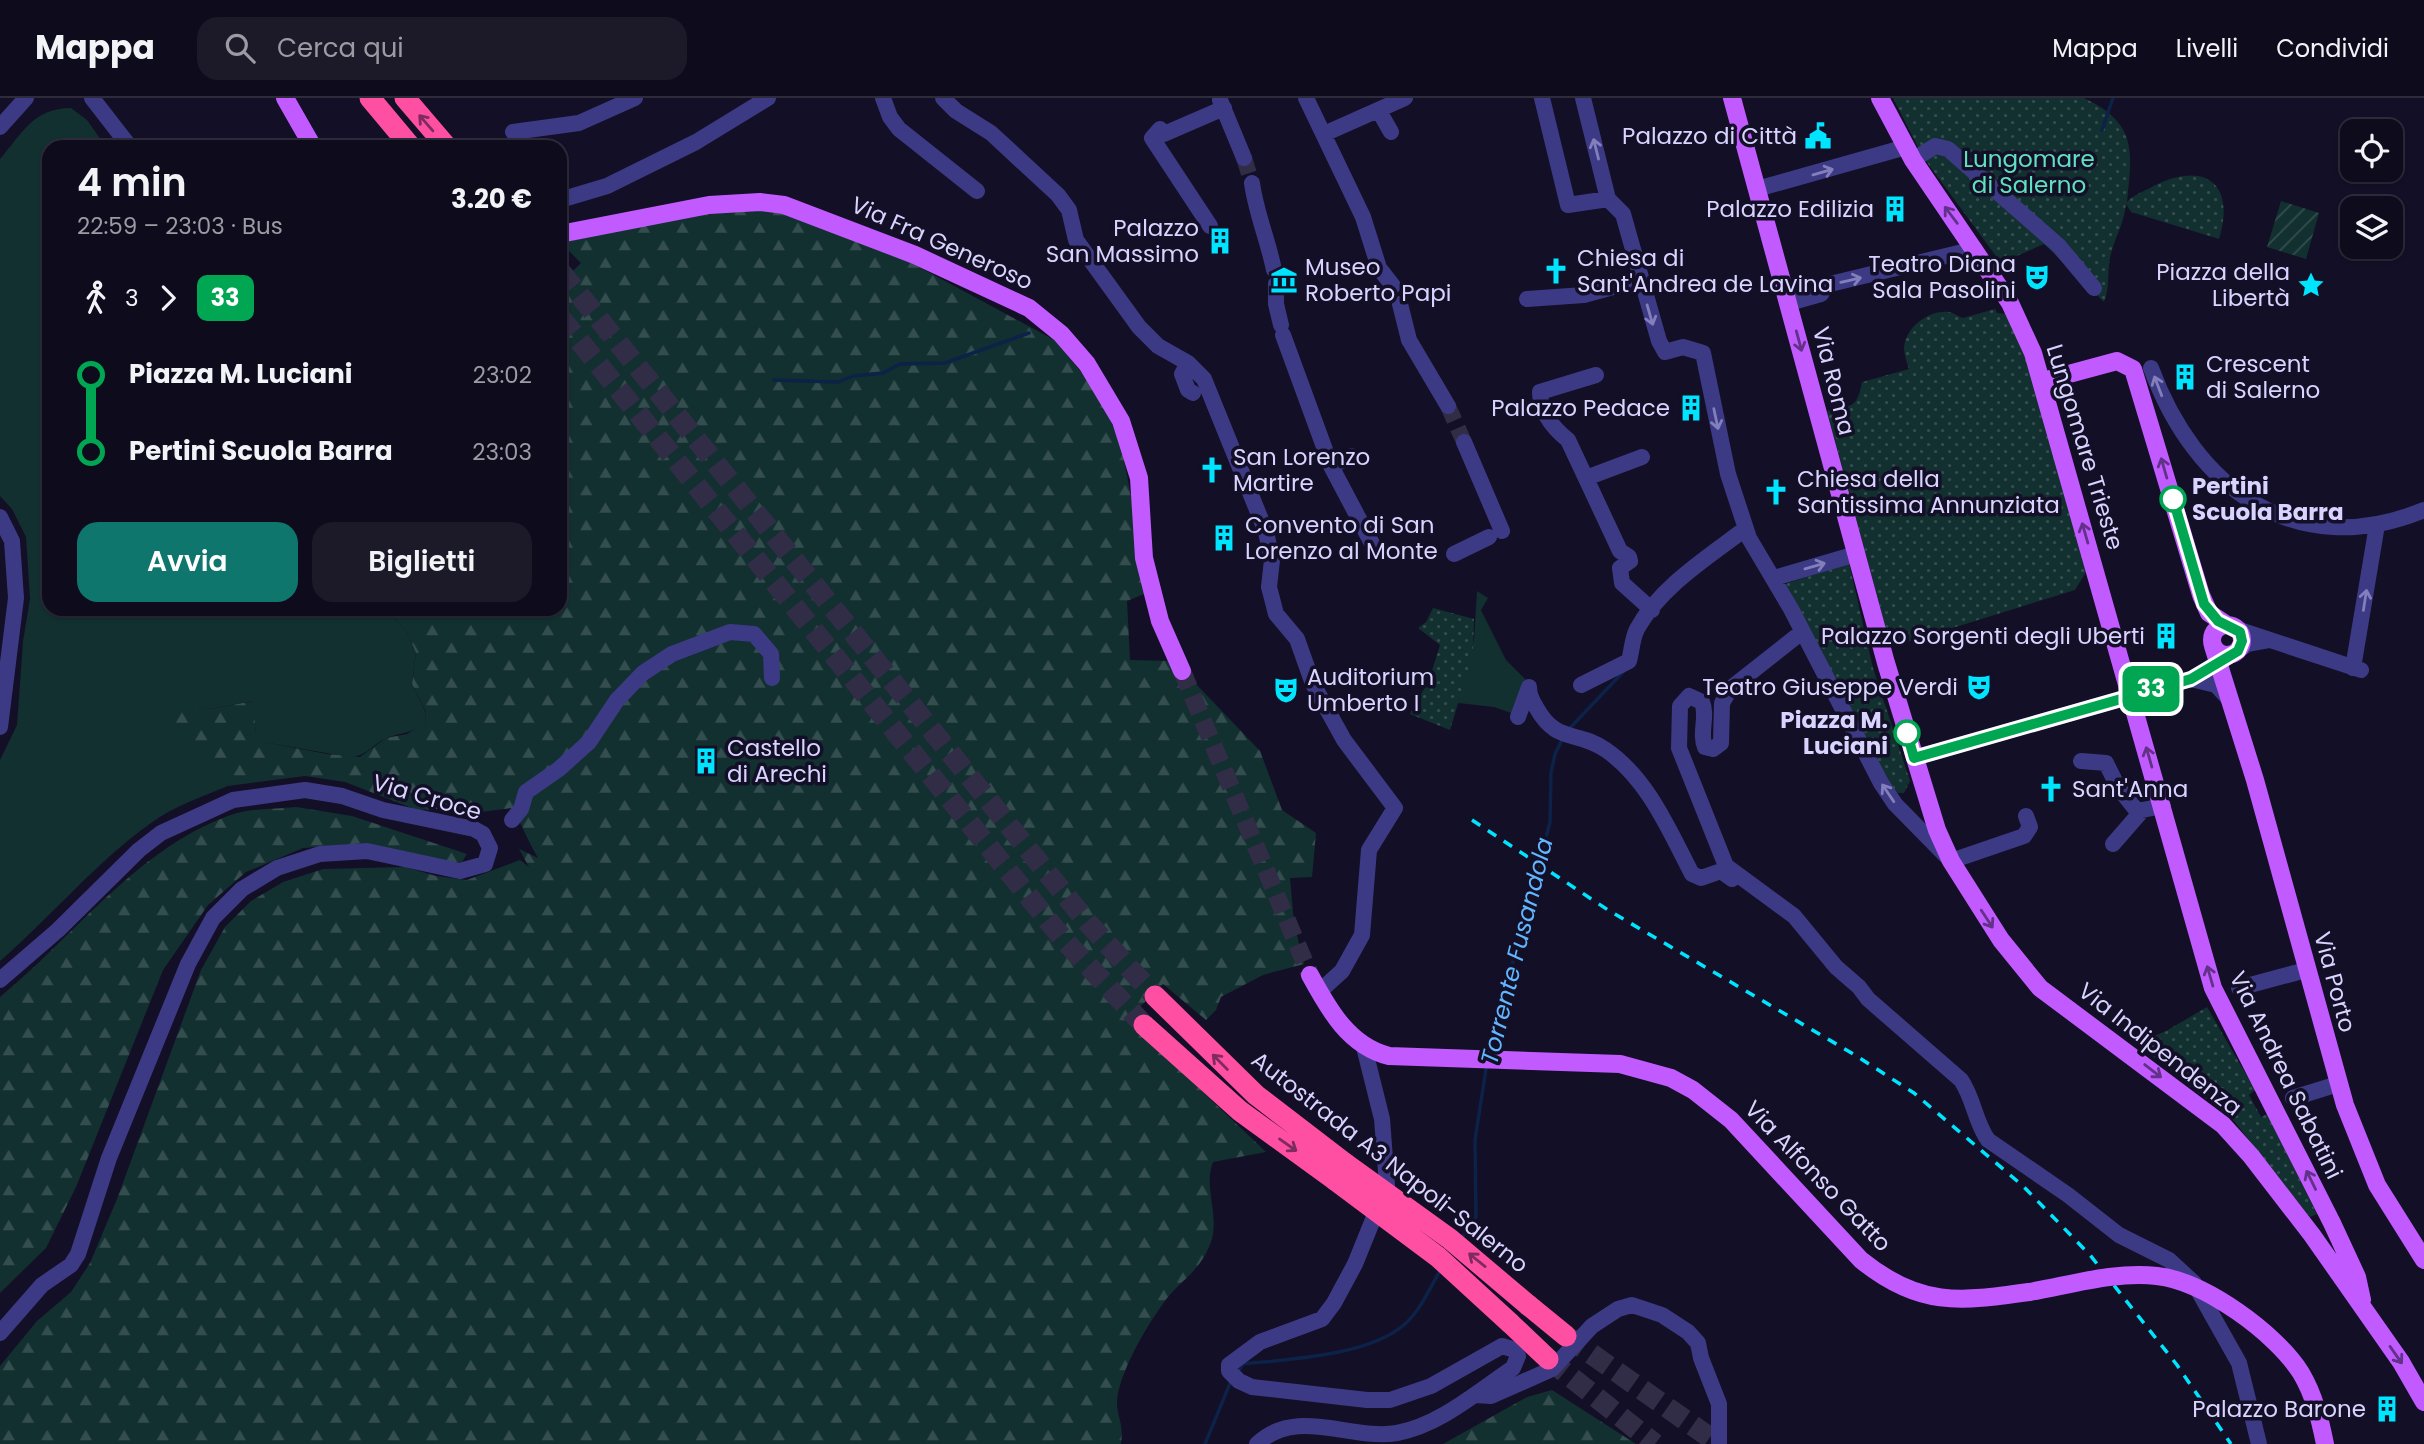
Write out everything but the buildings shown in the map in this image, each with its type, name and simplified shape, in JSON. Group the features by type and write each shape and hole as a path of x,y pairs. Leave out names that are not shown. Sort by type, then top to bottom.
{"highway":[{"path":"369,98 405,140"},
{"path":"405,98 441,140"},
{"name":"Autostrada A3 Napoli-Salerno","path":"1155,996 1256,1095 1548,1360"},
{"name":"Autostrada A3 Napoli-Salerno","path":"1144,1025 1240,1111 1450,1238 1566,1336"}],"main road":[{"path":"285,98 309,140"},
{"name":"Via Roma","path":"1732,98 1914,758"},
{"name":"Lungomare Trieste","path":"1880,98 1909,154 2010,303 2043,381 2131,694"},
{"name":"Via Fra Generoso","path":"567,232 709,205 760,202 785,205 915,255 1029,308 1061,334 1087,364 1121,421 1139,478 1144,558 1160,621 1182,671"},
{"path":"2043,381 2117,361 2133,369 2204,604 2213,616 2232,627 2242,636 2228,652 2213,634 2232,627"},
{"name":"Via Porto","path":"2228,652 2232,704"},
{"name":"Via Porto","path":"2228,652 2232,659 2229,675 2232,704 2338,1084 2377,1185 2424,1260"},
{"name":"Via Andrea Sabatini","path":"2131,694 2218,1000 2332,1223 2357,1277 2365,1310"},
{"name":"Via Indipendenza","path":"1914,758 1929,806 1951,861 2001,940 2040,988 2223,1125 2312,1235 2415,1383 2424,1402"},
{"path":"1310,975 1349,1034 1364,1048"},
{"name":"Via Alfonso Gatto","path":"1364,1048 1389,1056 1590,1062 1648,1069 1693,1090 1742,1131 1861,1260 1896,1285 1942,1300 1968,1301 2145,1275 2181,1281 2207,1292 2253,1325 2289,1357 2310,1391 2325,1444"},
{"path":"2312,1235 2332,1223"}],"street":[{"path":"0,127 26,98"},
{"path":"92,98 125,140"},
{"path":"513,132 579,123 635,98"},
{"path":"567,198 607,186 696,142 768,98"},
{"path":"883,98 894,123 977,191"},
{"path":"943,98 956,111 991,133 1058,195 1069,210 1076,240 1139,327 1158,346 1188,363 1209,387 1266,532 1272,561 1269,587 1276,614 1297,639 1313,684 1345,740 1395,808 1369,850 1362,935 1342,971 1319,992"},
{"path":"1306,98 1363,217 1379,268 1393,286"},
{"path":"1324,134 1405,98"},
{"path":"1542,98 1564,204 1608,199"},
{"path":"1583,98 1608,199 1623,214 1651,318 1665,352 1683,347 1703,353 1728,474 1747,534 1774,578 1881,783 1911,821 1951,861 2024,836 2031,827 2026,816"},
{"path":"1210,226 1158,136 1222,103 1244,158"},
{"path":"1379,111 1391,132"},
{"path":"896,134 928,158 933,155"},
{"path":"1757,189 1935,146 1948,149 2059,246 2094,288"},
{"path":"1252,183 1255,211 1268,241 1282,330 1331,466 1377,553"},
{"path":"1789,303 1821,294 1826,285 1975,249"},
{"path":"1527,299 1584,295 1624,284"},
{"path":"1400,304 1409,340 1447,406"},
{"path":"1188,363 1182,374 1188,390 1193,393"},
{"path":"2151,368 2178,427 2202,462 2232,491 2267,510 2302,521 2338,526 2377,525 2424,510"},
{"path":"1596,375 1539,392 1548,419 1568,440 1620,551 1630,559 1620,568 1622,583 1652,610"},
{"path":"1454,554 1495,534 1464,442"},
{"path":"1331,466 1352,456"},
{"path":"1586,478 1642,457"},
{"path":"0,517 12,541 16,598 0,727"},
{"path":"2232,627 2357,669 2377,525"},
{"path":"1581,685 1629,661 1637,630 1652,610 1706,558 1747,534"},
{"path":"1774,578 1856,554"},
{"path":"512,820 521,809 526,792 578,753 627,688 672,654 730,632 754,634 771,654 772,678"},
{"path":"1802,632 1731,688 1721,703 1721,743 1713,749 1705,747 1704,704 1698,698 1689,696 1680,706 1679,748 1726,866 1794,916 1836,967 1868,999 1961,1080 1969,1092 1981,1129 1988,1140 2068,1195 2119,1235 2169,1260 2194,1283 2239,1363 2259,1444"},
{"path":"1914,758 2191,679 2228,652 2255,642 2276,640"},
{"path":"2191,679 2216,685 2232,704"},
{"path":"1518,718 1529,688 1544,722 1555,732 1581,738 1606,750 1633,773 1655,803 1692,874 1701,878 1721,871 1773,907 1782,908"},
{"path":"2081,761 2106,763 2118,787 2140,813"},
{"path":"2099,761 2106,786"},
{"name":"Via Croce","path":"0,980 58,930 139,850 161,833 233,800 305,790 342,796 383,810 474,829 483,834 490,848 485,864 460,871 367,851 320,855 277,868 242,889 214,918 188,964 109,1158 78,1254 71,1265 42,1285 0,1334"},
{"path":"1911,821 1925,822 1929,806"},
{"path":"2113,844 2140,813 2163,806"},
{"path":"2239,988 2306,970"},
{"path":"1257,1444 1275,1432 1300,1427 1335,1426 1394,1433 1423,1425 1475,1395 1513,1368 1518,1356 1515,1350 1497,1348 1432,1386 1390,1400 1367,1400 1237,1378 1229,1365 1248,1349 1322,1319 1335,1303 1355,1264 1387,1185 1382,1119 1364,1048"},
{"path":"2293,1098 2338,1084"},
{"path":"1475,1395 1490,1396 1549,1370 1585,1333 1607,1316 1625,1306 1640,1307 1681,1326 1698,1343 1701,1359 1719,1404 1719,1444"}],"green space":[{"name":"Lungomare di Salerno","path":"1893,98 2084,98 2114,118 2128,141 2130,168 2127,202 2137,194 2168,180 2199,176 2210,181 2219,190 2223,202 2219,239 2131,212 2126,204 2110,258 2104,302 2044,244 2001,263 1923,157"},
{"path":"71,108 87,120 101,140 42,140 42,616 392,616 407,632 416,653 412,684 426,713 425,723 420,727 388,737 363,753 349,757 263,742 256,734 252,701 211,709 178,702 217,776 228,786 169,812 131,838 0,961 0,760 17,725 23,641 30,599 26,537 12,509 0,496 0,159 22,131 38,117 58,109"},
{"path":"2281,201 2319,213 2306,259 2267,247"},
{"path":"752,206 798,217 884,248 1056,341 1098,393 1121,444 1149,592 1127,601 1130,660 1174,661 1260,751 1282,810 1316,833 1312,877 1290,878 1294,923 1304,964 1263,975 1221,997 1216,1010 1206,1020 1163,984 1127,1020 1266,1152 1213,1162 1210,1172 1214,1222 1211,1242 1201,1262 1168,1296 1127,1365 1117,1402 1122,1431 1121,1444 0,1444 0,1366 37,1321 71,1292 90,1263 117,1199 201,970 225,927 251,901 283,882 323,869 405,867 436,876 467,880 520,860 529,867 519,849 538,858 512,808 465,814 439,809 417,810 345,782 305,776 228,786 182,742 171,720 170,708 179,701 211,709 253,701 256,734 264,742 327,754 360,757 386,738 407,734 425,723 426,712 412,684 416,653 407,632 392,616 567,616 567,277 581,263 567,249 567,242 678,215"},
{"path":"1995,309 1997,313 2009,314 2036,381 2086,572 2075,590 1891,647 1827,411 1852,404 1858,397 1862,382 1909,369 1904,350 1906,340 1914,327 1926,317 1948,312 1963,318"},
{"path":"1849,563 1873,668 1910,781 1904,793 1898,793 1891,786 1785,584"},
{"path":"1477,591 1488,598 1481,610 1506,660 1526,680 1514,714 1494,707 1458,703 1474,640"},
{"path":"1433,608 1474,619 1473,654 1450,730 1410,714 1429,680 1440,645 1418,628 1426,622"},
{"path":"296,807 352,816 467,854 462,862 434,863 366,843 303,848 246,872 208,905 163,970 76,1187 46,1248 0,1293 0,997 139,868 170,846 202,827 237,813"},
{"path":"2207,1007 2255,1090 2249,1095 2261,1117 2267,1114 2317,1214 2310,1217 2234,1121 2136,1043 2166,1031"},
{"path":"1552,1390 1636,1444 1443,1444 1527,1397"}],"waterway":[{"name":"Torrente Fusandola","path":"2102,130 2113,98"},
{"path":"774,380 838,382 853,376 883,373 900,364 945,363 1029,333"},
{"name":"Torrente Fusandola","path":"1569,729 1624,671"},
{"name":"Torrente Fusandola","path":"1489,1052 1550,822 1551,773 1555,754 1563,738"},
{"name":"Torrente Fusandola","path":"1461,1239 1476,1217 1475,1140 1487,1063"},
{"name":"Torrente Fusandola","path":"1238,1372 1243,1364 1328,1354 1390,1335 1416,1312 1441,1269"},
{"name":"Torrente Fusandola","path":"1205,1444 1231,1381"}],"tunnel":[{"path":"1244,158 1252,183"},
{"path":"567,280 1087,922 1155,996"},
{"path":"567,326 1064,940 1144,1025"},
{"path":"1448,406 1464,442"},
{"path":"1182,671 1310,975"},
{"path":"1566,1336 1719,1444"},
{"path":"1548,1359 1655,1444"}],"railway":[{"path":"1472,820 1608,910 1855,1055 1914,1093 2023,1186 2090,1255 2177,1365 2231,1444"}],"bus line":[{"name":"33","path":"1907,733 1914,758 2191,679 2202,670 2238,651 2242,645 2240,632 2234,626 2218,621 2204,604 2173,499"}],"place":[{"name":"Palazzo di Città","path":"1818,136"},
{"name":"Palazzo Edilizia","path":"1895,209"},
{"name":"Palazzo San Massimo","path":"1220,241"},
{"name":"Chiesa di Sant'Andrea de Lavina","path":"1556,271"},
{"name":"Teatro Diana Sala Pasolini","path":"2037,277"},
{"name":"Museo Roberto Papi","path":"1284,280"},
{"name":"Piazza della Libertà","path":"2311,285"},
{"name":"Crescent di Salerno","path":"2185,377"},
{"name":"Palazzo Pedace","path":"1691,408"},
{"name":"San Lorenzo Martire","path":"1212,470"},
{"name":"Chiesa della Santissima Annunziata","path":"1776,492"},
{"name":"Pertini Scuola Barra","path":"2173,499"},
{"name":"Convento di San Lorenzo al Monte","path":"1224,538"},
{"name":"Palazzo Sorgenti degli Uberti","path":"2166,636"},
{"name":"Teatro Giuseppe Verdi","path":"1979,687"},
{"name":"Auditorium Umberto I","path":"1286,690"},
{"name":"Piazza M. Luciani","path":"1907,733"},
{"name":"Castello di Arechi","path":"706,761"},
{"name":"Sant'Anna","path":"2051,789"},
{"name":"Palazzo Barone","path":"2387,1409"}]}
